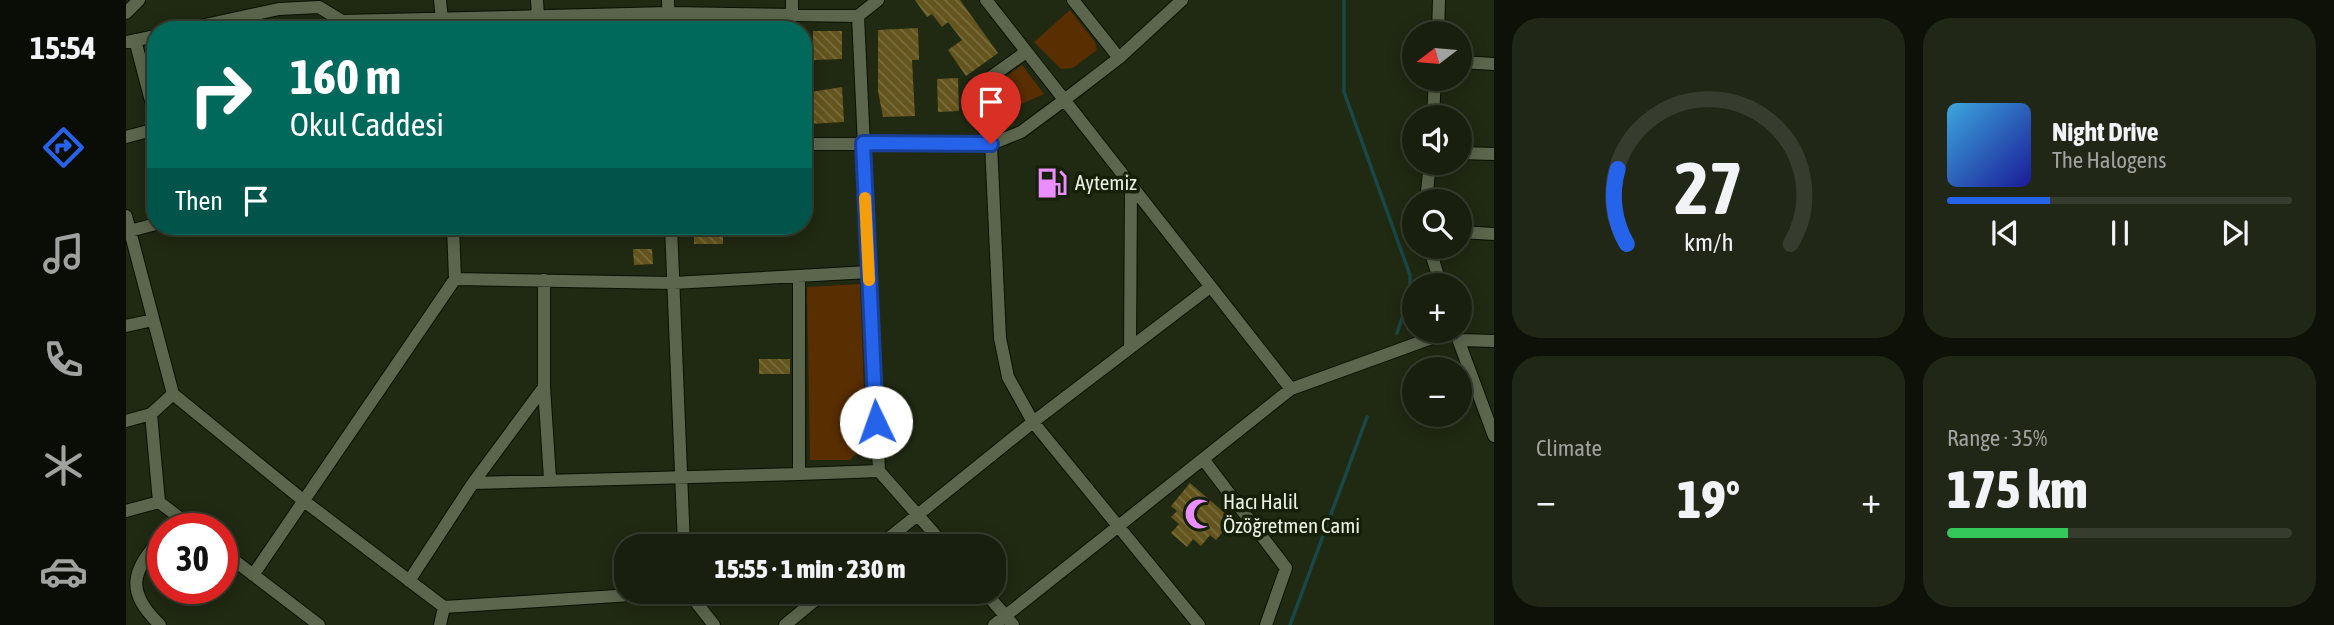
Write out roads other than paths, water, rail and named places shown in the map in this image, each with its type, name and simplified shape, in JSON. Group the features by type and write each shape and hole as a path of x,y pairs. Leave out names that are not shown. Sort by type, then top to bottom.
{"street":[{"path":"126,13 139,0"},
{"path":"440,0 443,21"},
{"path":"537,0 538,17"},
{"path":"792,0 792,15"},
{"path":"490,21 668,7 792,15 858,16 878,0"},
{"path":"986,0 1063,102 1291,388"},
{"path":"1073,0 1119,58"},
{"path":"812,145 991,144 1021,132 1063,102 1119,58 1182,0"},
{"path":"1438,21 1439,0"},
{"path":"224,21 279,9 318,7 337,21"},
{"path":"858,16 879,471 935,534"},
{"path":"130,41 147,93"},
{"path":"1026,52 977,87 977,114 991,144 1000,338 1008,377 1033,422 1195,624"},
{"path":"1472,63 1494,64"},
{"path":"126,137 147,131"},
{"path":"1472,153 1494,154"},
{"path":"1130,348 1131,186"},
{"path":"126,216 173,394 304,501 444,607 614,596"},
{"path":"128,231 147,226"},
{"path":"1472,233 1494,234"},
{"path":"253,575 455,279 453,235"},
{"path":"671,235 683,534"},
{"path":"455,279 673,283 869,272"},
{"path":"799,276 799,474"},
{"path":"544,280 544,387 550,479"},
{"path":"894,534 1033,422 1210,287"},
{"path":"126,326 153,320"},
{"path":"1472,337 1494,341"},
{"path":"994,625 1009,620 1118,526 1291,388 1428,343"},
{"path":"1458,343 1494,436"},
{"path":"409,581 473,483 544,387"},
{"path":"126,421 151,414 173,394"},
{"path":"151,414 159,502 173,513"},
{"path":"1203,459 1286,568 1266,625"},
{"path":"473,483 879,471"},
{"path":"126,511 159,502"},
{"path":"147,554 136,566 128,582 130,597 145,615 160,625"},
{"path":"238,563 318,625"},
{"path":"697,604 714,625"},
{"path":"785,625 810,604"},
{"path":"995,604 1009,620"},
{"path":"440,625 444,607"}],"waterway":[{"path":"1344,0 1344,92 1410,275 1410,295 1397,333"},
{"path":"1290,625 1367,417"}],"place":[{"name":"Aytemiz","path":"1052,183"},
{"name":"Hacı Halil Özöğretmen Cami","path":"1200,514"}]}
